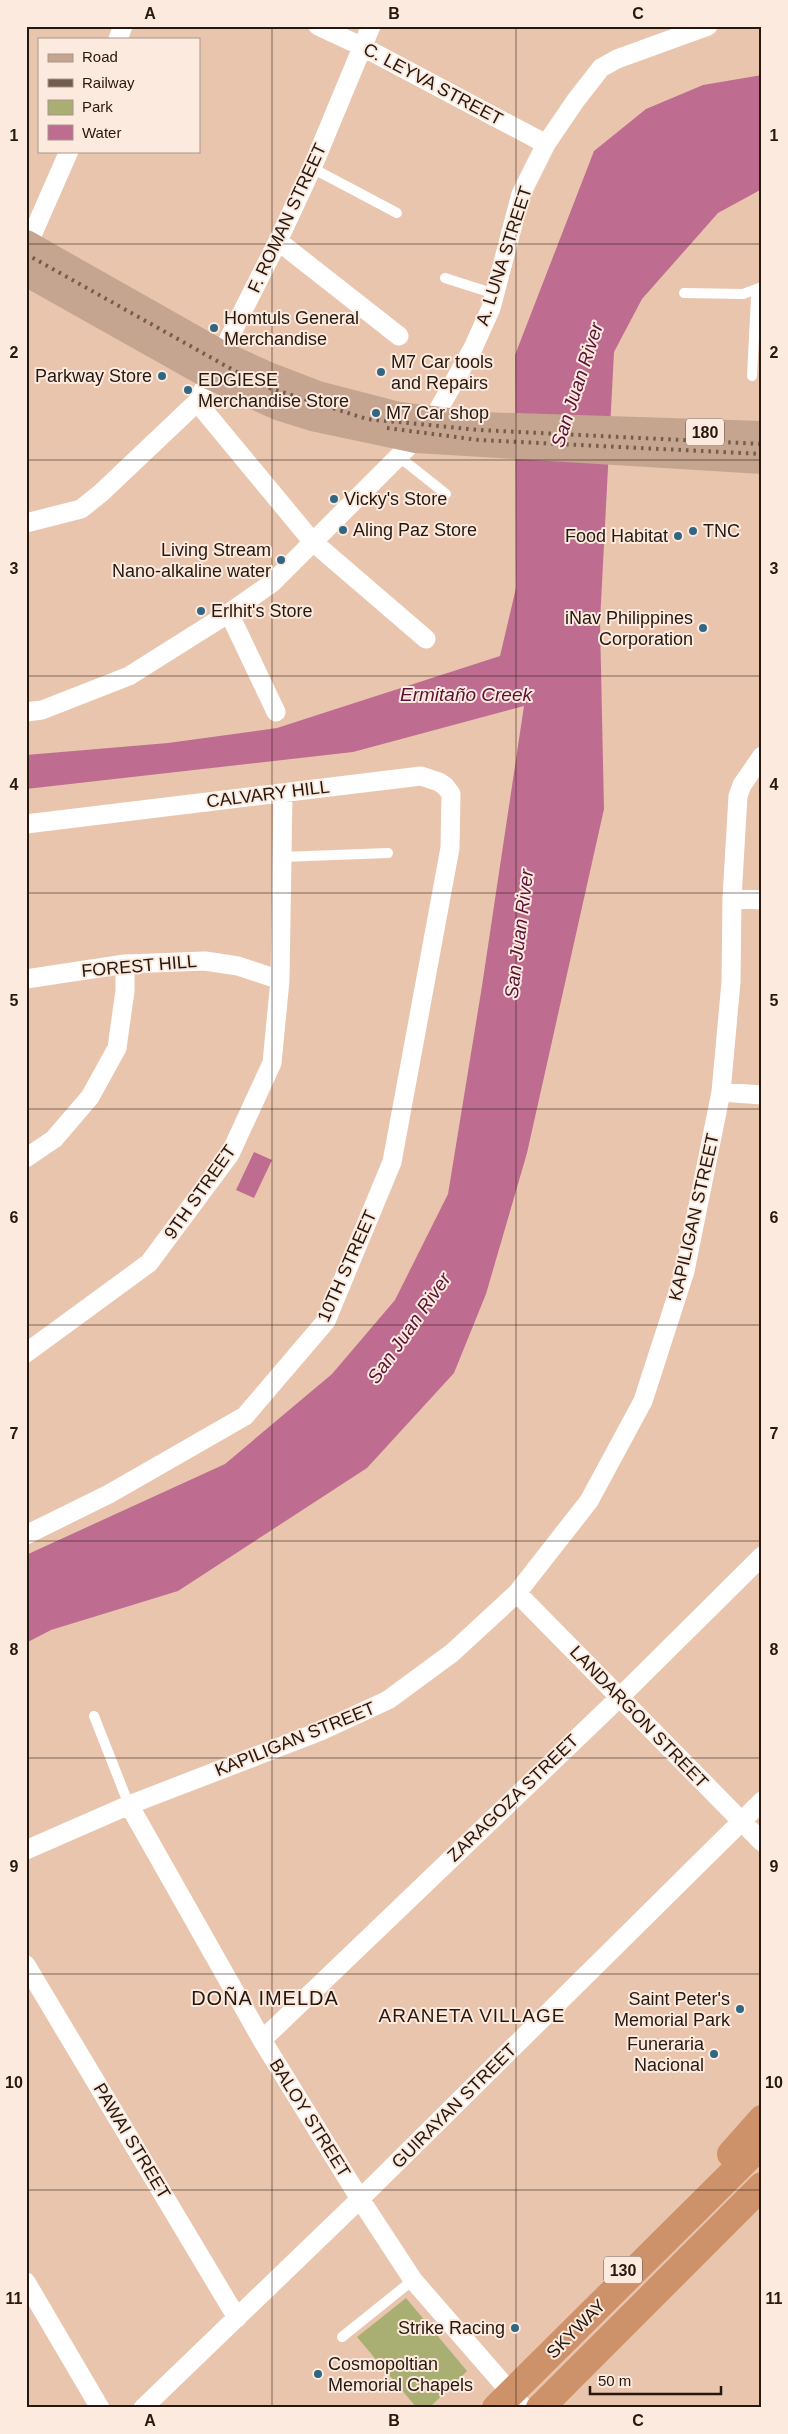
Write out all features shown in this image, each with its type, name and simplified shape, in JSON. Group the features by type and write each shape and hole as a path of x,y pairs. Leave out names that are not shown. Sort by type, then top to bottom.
{"highway":[{"path":"575,2330 762,2119"},
{"name":"SKYWAY","path":"500,2398 575,2330 762,2144"},
{"name":"SKYWAY","path":"540,2408 762,2186"}],"main road":[{"name":"180","path":"27,252 216,366 280,407 312,417 416,438 479,435 650,441 762,435"},
{"name":"180","path":"650,441 762,460"},
{"name":"130","path":"484,2408 500,2398 762,2132"},
{"name":"130","path":"548,2408 762,2196"}],"street":[{"path":"118,38 123,26"},
{"name":"C. LEYVA STREET","path":"318,26 363,47 546,144"},
{"name":"F. ROMAN STREET","path":"26,523 81,509 101,493 197,402 278,241 312,168 372,26"},
{"name":"A. LUNA STREET","path":"26,712 42,710 129,676 229,613 272,583 416,438 473,348 491,308 520,194 546,144 601,68 616,59 708,26"},
{"path":"27,252 69,152"},
{"path":"278,241 399,336"},
{"path":"197,402 312,541 426,640"},
{"path":"229,613 276,712"},
{"name":"KAPILIGAN STREET","path":"26,1850 129,1805 321,1731 388,1700 452,1653 517,1593 589,1501 643,1401 685,1271 721,1092 731,982 732,898 738,796 742,785 762,756"},
{"name":"CALVARY HILL","path":"26,824 427,776 445,786 451,794 450,848"},
{"name":"9TH STREET","path":"26,1353 149,1263 230,1154 272,1063 280,980 283,793"},
{"name":"10TH STREET","path":"26,1535 109,1494 245,1416 326,1321 392,1162 450,848"},
{"path":"732,898 762,900"},
{"name":"FOREST HILL","path":"26,979 125,964 206,961 238,966 280,980"},
{"path":"26,1158 54,1139 90,1097 117,1048 125,991 125,964"},
{"path":"721,1092 762,1095"},
{"name":"ZARAGOZA STREET","path":"262,2040 620,1697 762,1556"},
{"name":"LANDARGON STREET","path":"517,1593 762,1842"},
{"name":"GUIRAYAN STREET","path":"143,2408 360,2199 762,1801"},
{"name":"BALOY STREET","path":"129,1805 262,2040 360,2199 413,2280 500,2398 524,2408"},
{"name":"PAWAI STREET","path":"26,1965 237,2318"},
{"path":"26,2282 100,2408"}],"lane":[{"path":"312,168 397,213"},
{"path":"445,278 494,294"},
{"path":"684,293 743,294 762,289"},
{"path":"752,376 756,298 762,289"},
{"path":"416,438 446,494"},
{"path":"282,857 388,853"},
{"path":"94,1716 129,1805"},
{"path":"342,2337 413,2280"}],"green space":[{"path":"406,2298 467,2371 429,2408 417,2408 357,2337"}],"water":[{"path":"762,75 762,189 718,213 642,299 614,352 600,622 604,809 527,1153 486,1294 454,1373 367,1468 178,1591 51,1630 26,1643 26,1555 225,1464 332,1374 395,1300 448,1194 482,986 524,706 353,752 26,789 26,755 168,743 277,728 500,656 516,588 515,355 594,151 646,109 703,85"},
{"path":"254,1152 272,1160 254,1198 236,1190"}],"railway":[{"path":"26,254 260,385 367,419 479,430 762,444"},
{"path":"387,428 479,440 762,454"}],"place":[{"name":"Homtuls General Merchandise","path":"214,328"},
{"name":"M7 Car tools and Repairs","path":"381,372"},
{"name":"Parkway Store","path":"162,376"},
{"name":"EDGIESE Merchandise Store","path":"188,390"},
{"name":"M7 Car shop","path":"376,413"},
{"name":"Vicky's Store","path":"334,499"},
{"name":"Aling Paz Store","path":"343,530"},
{"name":"TNC","path":"693,531"},
{"name":"Food Habitat","path":"678,536"},
{"name":"Living Stream Nano-alkaline water","path":"281,560"},
{"name":"Erlhit's Store","path":"201,611"},
{"name":"iNav Philippines Corporation","path":"703,628"},
{"name":"Saint Peter's Memorial Park","path":"740,2009"},
{"name":"Funeraria Nacional","path":"714,2054"},
{"name":"Strike Racing","path":"515,2328"},
{"name":"Cosmopoltian Memorial Chapels","path":"318,2374"}],"district":[{"name":"DOÑA IMELDA","path":"265,1998"},
{"name":"ARANETA VILLAGE","path":"472,2015"}],"water label":[{"name":"San Juan River","path":"577,385"},
{"name":"Ermitaño Creek","path":"466,694"},
{"name":"San Juan River","path":"519,934"},
{"name":"San Juan River","path":"409,1328"}]}
